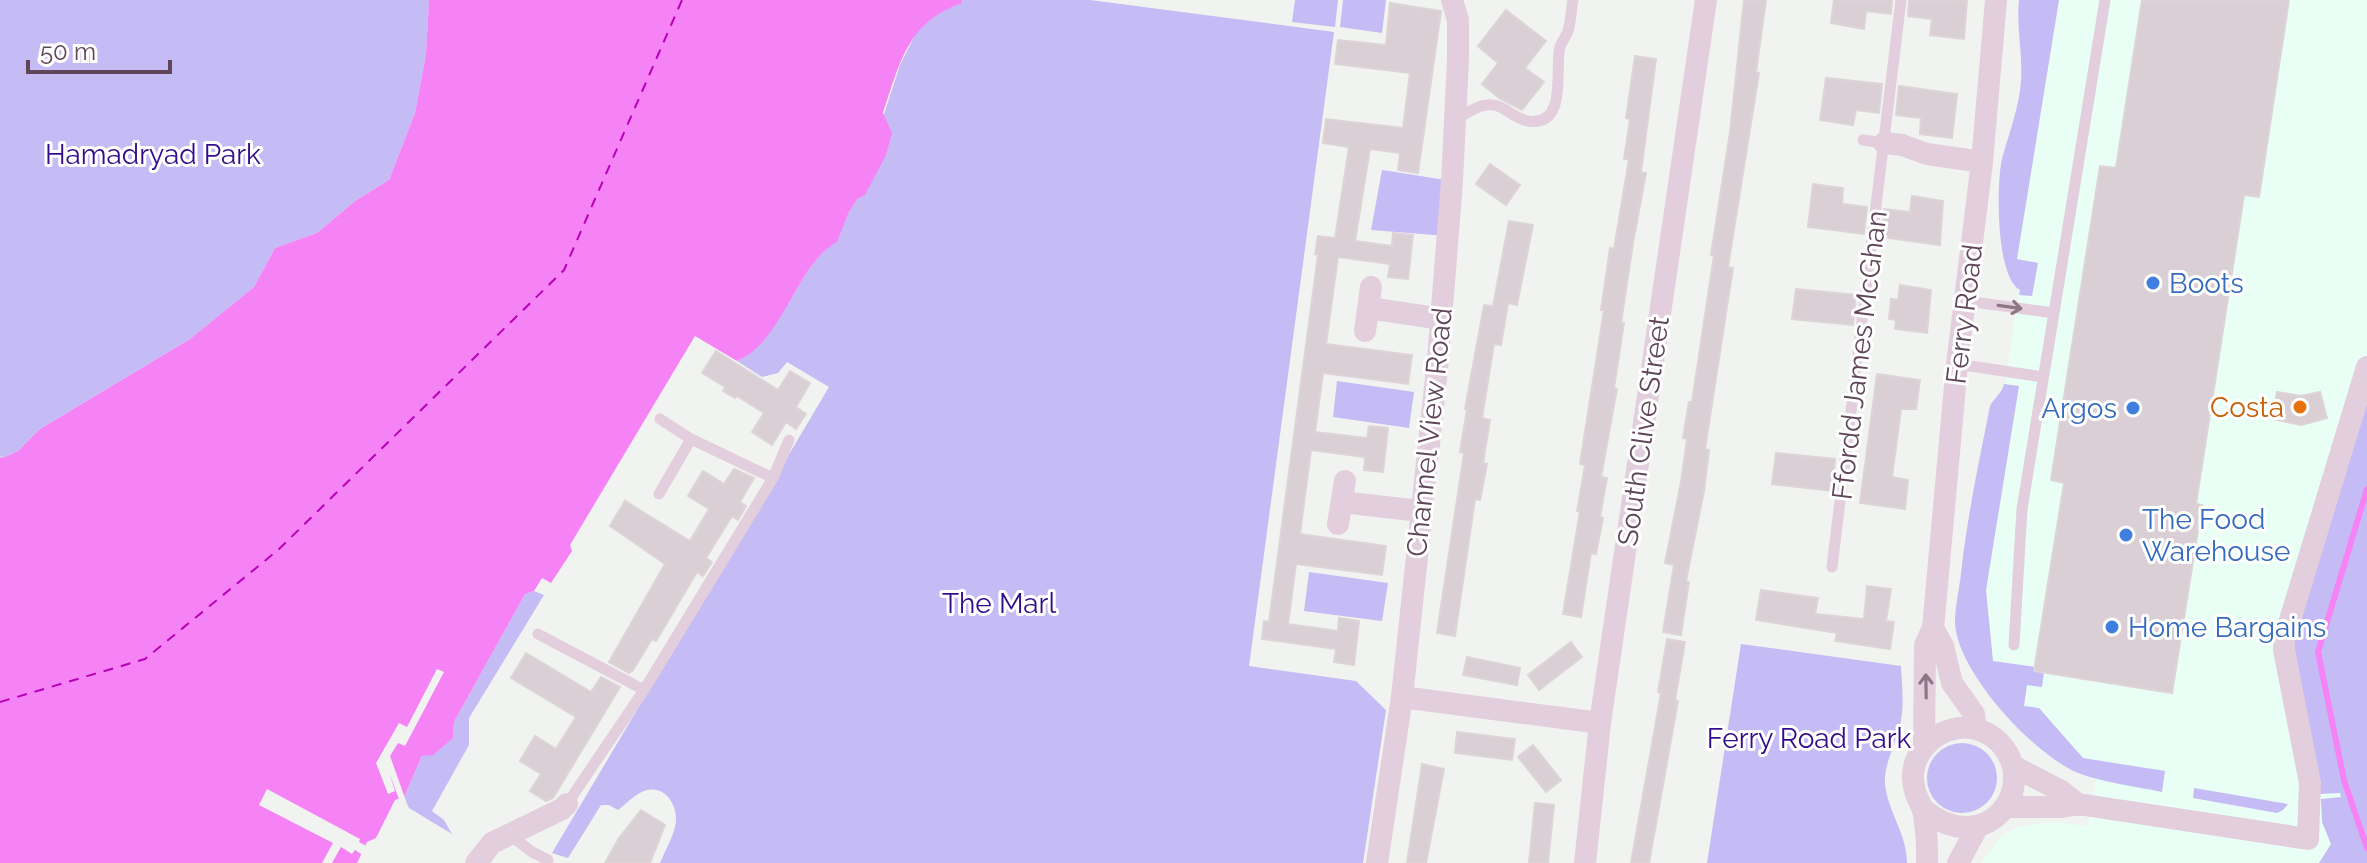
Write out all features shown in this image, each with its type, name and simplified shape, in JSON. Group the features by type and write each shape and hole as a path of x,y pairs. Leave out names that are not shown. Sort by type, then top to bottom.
{"street":[{"name":"Channel View Road","path":"1377,863 1402,697 1442,319 1456,119 1458,20 1452,0"},
{"name":"South Clive Street","path":"1585,863 1600,723 1706,0"},
{"name":"Ferry Road","path":"1927,863 1923,809 1913,783 1915,765 1924,745 1925,645 1933,628 1957,364 1982,162 1996,0"},
{"path":"1874,142 1982,162"},
{"path":"1365,331 1370,297 1442,319"},
{"path":"2006,807 2078,804 2308,839 2310,783 2284,640 2367,367"},
{"path":"1342,502 1420,511"},
{"name":"Ferry Road","path":"1933,628 1943,646 1952,683 1974,714 1976,729 1992,736 2005,748 2013,766"},
{"path":"1402,697 1600,723"},
{"path":"1924,745 1945,731 1963,727 1976,729"},
{"path":"2013,766 2061,791 2078,804"},
{"path":"1923,809 1938,822 1959,829 1977,828 1993,820 2006,807 2014,783 2013,766"},
{"path":"476,863 492,843 567,804"},
{"path":"1958,863 1977,828"}],"lane":[{"path":"1456,119 1483,104 1494,103 1516,118 1532,122 1547,115 1557,102 1560,47 1568,30 1573,0"},
{"name":"Ffordd James McGhan","path":"1832,567 1874,142 1901,0"},
{"path":"2014,645 2022,509 2105,0"},
{"path":"1966,301 2054,313"},
{"path":"1957,364 2043,377"},
{"path":"660,419 691,439 773,478"},
{"path":"659,494 691,439"},
{"path":"567,804 644,690 773,478 789,440"},
{"path":"538,634 644,690"},
{"path":"508,833 548,860"}],"shaded area":[{"path":"429,0 961,0 962,3 929,21 908,46 883,113 892,133 886,155 865,195 857,199 849,212 837,242 811,267 778,321 753,351 737,361 695,336 570,545 572,551 551,583 542,578 534,591 525,594 454,722 453,738 433,755 422,756 404,797 395,800 376,838 367,842 357,863 0,863 0,457 18,451 40,429 190,339 254,287 275,248 317,233 355,201 389,180 415,113 426,54"},
{"path":"2056,0 2367,0 2367,468 2325,723 2358,863 1981,863 2003,834 2019,827 2048,822 2088,826 2096,779 2076,772 2041,751 2000,708 1974,674 1985,672 1973,612 2020,280 2014,260"}],"green space":[{"name":"Hamadryad Park","path":"0,0 429,0 426,54 415,113 389,180 355,201 317,233 275,248 254,287 190,339 40,429 18,451 3,458 0,456"},
{"name":"The Marl","path":"961,0 1090,0 1334,32 1249,666 1356,681 1386,710 1363,863 660,863 676,820 670,799 652,789 637,794 618,810 601,805 568,858 552,853 829,387 787,362 778,373 762,377 737,361 752,352 765,338 811,266 837,241 857,198 900,65 918,29 941,10 961,3"},
{"path":"1295,0 1338,0 1335,27 1292,22"},
{"path":"1343,0 1386,0 1382,33 1340,27"},
{"path":"2019,0 2059,0 2017,259 2038,263 2032,296 2019,295 2020,290 2012,282 2006,268 1999,209 2002,159 2021,81"},
{"path":"1382,170 1452,181 1447,236 1371,230"},
{"path":"1337,381 1414,392 1409,428 1333,417"},
{"path":"2004,384 2019,386 1986,590 1993,661 2035,667 2044,672 2042,687 2027,685 2024,706 2039,708 2083,758 2165,771 2162,792 2078,773 2040,749 2020,731 1983,687 1959,643 1956,611 1970,511 1990,406"},
{"path":"2367,396 2367,863 2319,863 2331,844 2322,822 2321,799 2341,797 2340,793 2320,794 2292,641"},
{"path":"1309,572 1388,583 1382,621 1304,611"},
{"path":"534,591 544,595 469,718 469,745 432,811 444,820 452,834 409,808 404,797 422,756 453,738 454,722 525,594"},
{"name":"Ferry Road Park","path":"1741,644 1901,666 1902,714 1885,784 1904,842 1907,863 1707,863"},
{"path":"1962,743 1987,753 1997,778 1987,803 1962,813 1937,803 1927,778 1937,753"},
{"path":"2194,788 2288,804 2277,813 2193,798"}],"pier":[{"path":"437,669 444,672 405,746 398,743 390,756 406,801 400,802 389,772 395,791 388,794 376,763 399,723 407,727"},
{"path":"267,789 360,839 359,842 370,848 366,857 355,850 352,854 341,847 332,863 322,863 333,843 259,805"}],"building":[{"path":"1744,0 1766,0 1756,72 1759,73 1728,267 1733,268 1705,449 1709,450 1704,491 1686,581 1689,582 1681,635 1663,632 1674,565 1665,563 1681,482 1687,439 1683,438 1689,402 1692,402 1714,255 1711,255 1730,132"},
{"path":"1834,0 1892,0 1891,14 1866,11 1864,29 1831,23"},
{"path":"1909,0 1967,0 1964,39 1930,35 1932,19 1908,16"},
{"path":"2142,0 2289,0 2259,197 2244,195 2196,504 2202,505 2172,693 2034,671 2064,483 2051,480 2100,166 2116,168"},
{"path":"1390,3 1441,11 1418,173 1398,170 1400,153 1370,149 1355,241 1392,246 1393,233 1413,235 1408,279 1388,277 1390,264 1338,257 1326,344 1412,355 1408,384 1323,373 1315,432 1367,438 1369,426 1388,428 1383,472 1364,470 1365,457 1311,450 1300,534 1386,546 1382,575 1296,564 1288,624 1338,631 1339,618 1359,621 1354,665 1334,662 1336,649 1262,639 1264,621 1269,622 1318,236 1335,238 1349,147 1323,143 1326,119 1403,128 1410,73 1335,64 1338,40 1386,45"},
{"path":"1506,10 1546,41 1525,68 1544,82 1522,110 1499,98 1482,84 1498,63 1478,46"},
{"path":"1635,56 1656,59 1641,172 1646,173 1621,323 1624,323 1614,388 1617,389 1601,477 1607,478 1600,517 1603,518 1596,554 1591,553 1581,617 1563,614 1580,511 1577,511 1585,465 1580,464 1604,310 1601,310 1610,248 1614,249 1629,159 1624,159 1630,119 1626,118"},
{"path":"1826,78 1882,84 1879,113 1856,110 1853,125 1820,120"},
{"path":"1899,86 1957,94 1952,138 1920,134 1921,118 1896,115"},
{"path":"1490,164 1520,185 1506,205 1476,184"},
{"path":"1813,184 1843,188 1842,204 1867,207 1864,234 1808,227"},
{"path":"1912,196 1943,201 1940,245 1881,237 1884,209 1910,212"},
{"path":"1509,221 1533,225 1517,305 1508,303 1501,345 1494,344 1482,418 1490,420 1483,463 1487,464 1480,500 1475,499 1455,636 1437,633 1464,453 1460,452 1465,409 1484,305 1493,306"},
{"path":"1900,285 1931,290 1927,333 1895,329 1896,320 1889,319 1891,299 1898,300"},
{"path":"1796,289 1856,295 1853,325 1792,319"},
{"path":"716,351 778,390 790,371 810,383 796,407 806,414 796,429 786,422 772,445 752,432 764,413 723,391 725,387 702,373"},
{"path":"1877,374 1920,380 1916,409 1901,409 1892,477 1908,480 1905,509 1860,503"},
{"name":"Costa","path":"2277,392 2301,396 2320,392 2327,418 2301,425 2273,419"},
{"path":"1776,453 1835,459 1832,491 1772,484"},
{"path":"734,469 754,478 740,502 746,506 738,520 732,516 706,558 712,562 703,576 697,572 656,641 652,639 633,670 629,673 609,662 665,564 610,526 625,501 690,541 709,509 688,496 703,471 724,484"},
{"path":"1867,586 1891,589 1886,621 1894,622 1890,649 1835,641 1837,633 1756,620 1761,590 1818,598 1815,614 1864,619"},
{"path":"1667,639 1685,642 1675,700 1678,701 1649,863 1631,863 1661,693 1658,692"},
{"path":"1571,642 1582,657 1539,690 1528,675"},
{"path":"526,653 591,692 601,677 620,687 553,798 546,801 530,791 541,774 520,761 535,736 556,749 576,717 511,678"},
{"path":"1467,657 1520,668 1517,685 1463,675"},
{"path":"1457,732 1515,739 1512,760 1455,753"},
{"path":"1533,745 1561,780 1546,792 1518,757"},
{"path":"1422,764 1444,769 1426,863 1407,863"},
{"path":"1535,803 1554,805 1548,863 1529,863"},
{"path":"641,810 665,825 650,863 605,863 619,838"}],"waterway":[{"path":"2367,489 2318,652 2344,780 2367,848"}],"ferry route":[{"path":"0,702 145,659 278,550 564,270 682,0"}],"place":[{"name":"Boots","path":"2153,283"},
{"name":"Costa","path":"2300,407"},
{"name":"Argos","path":"2133,408"},
{"name":"The Food Warehouse","path":"2126,535"},
{"name":"Home Bargains","path":"2112,627"}]}
